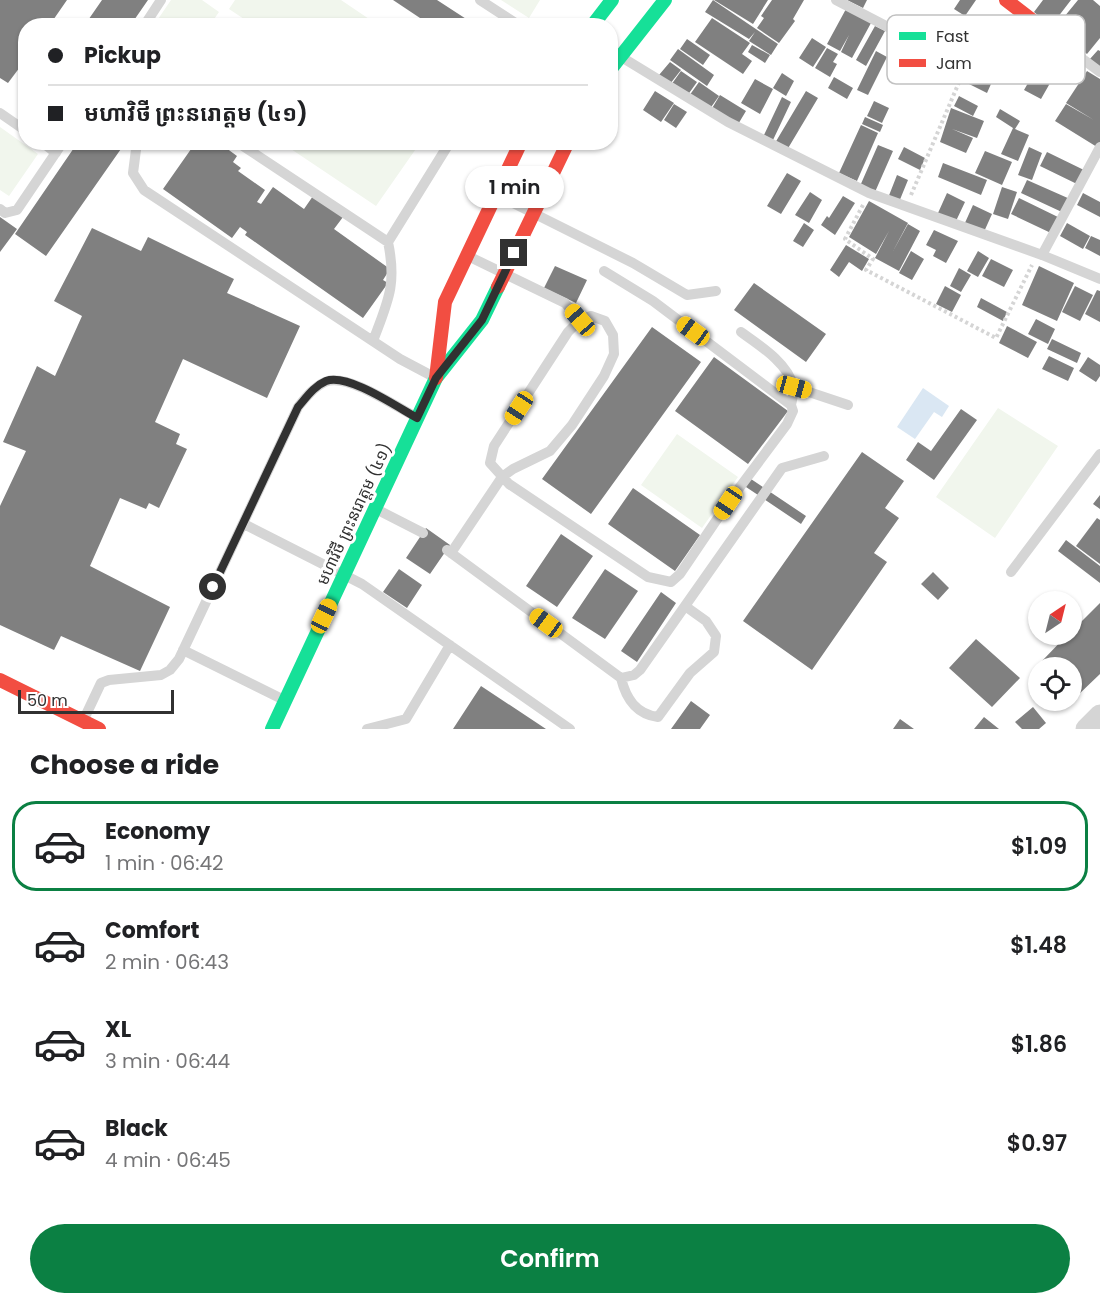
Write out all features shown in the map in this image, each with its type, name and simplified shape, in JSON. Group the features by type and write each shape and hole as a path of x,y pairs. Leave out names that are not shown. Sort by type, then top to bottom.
{"main road":[{"path":"597,18 612,0"},
{"path":"618,50 665,0"},
{"path":"1006,0 1025,15"},
{"name":"មហាវិថី ព្រះនរោត្តម (៤១)","path":"436,378 445,302 517,150"},
{"name":"មហាវិថី ព្រះនរោត្តម (៤១)","path":"272,729 436,378 482,320 564,150"},
{"path":"0,680 99,729"}],"street":[{"path":"1086,729 1100,715"}],"lane":[{"path":"149,18 161,0"},
{"path":"480,0 508,18"},
{"path":"836,0 887,26"},
{"path":"618,55 728,122 869,193 1100,279"},
{"path":"1085,61 1100,72"},
{"path":"0,113 18,125"},
{"path":"1040,255 1100,147"},
{"path":"52,150 56,153"},
{"path":"0,209 5,213 17,210 58,150"},
{"path":"135,150 133,173 144,190 400,359 436,378"},
{"path":"249,150 388,242 393,264 392,289 374,341"},
{"path":"388,242 445,150"},
{"path":"495,195 633,263 687,295 716,291"},
{"path":"467,255 565,303 580,320"},
{"path":"604,271 653,301 791,405"},
{"path":"685,606 706,621 716,636 714,652 690,673 658,717 650,716 633,707 624,694 621,678 449,552 502,477 550,451 572,425 604,376 614,354 613,335 605,321 591,316 580,320 568,332 494,446 490,463 502,477 509,484 648,577 671,582 680,574 728,503 787,424 793,411 791,405 794,387 786,370 741,332"},
{"path":"83,721 101,684 109,680 161,675 170,670 183,650 298,407 311,391 327,381 345,380 417,418"},
{"path":"794,387 848,405"},
{"path":"1011,572 1100,454"},
{"path":"621,678 634,675 640,670 782,468 824,456"},
{"path":"375,508 423,533"},
{"path":"243,524 362,584 570,729"},
{"path":"367,729 406,719 450,645"},
{"path":"183,650 285,700"}],"path":[{"path":"906,206 958,84"},
{"path":"869,193 844,239 873,259 866,270 996,338 1040,255"}],"shaded area":[{"path":"171,0 202,0 219,12 215,18 159,18"},
{"path":"235,0 341,0 368,18 242,18 229,9"},
{"path":"501,0 540,0 529,18"},
{"path":"0,127 18,140 18,150 32,150 38,154 9,196 0,190"},
{"path":"292,150 415,150 376,206"},
{"path":"923,388 949,406 942,417 934,412 915,439 897,427"},
{"path":"998,408 1058,446 995,538 936,497"},
{"path":"677,434 738,477 702,528 641,485"}],"building":[{"path":"0,0 67,0 55,18 18,18 18,70 8,83 0,78"},
{"path":"102,0 148,0 136,18 90,18"},
{"path":"393,0 437,0 465,18 420,18"},
{"path":"713,0 778,44 771,55 749,41 755,32 749,39 705,12"},
{"path":"714,0 768,0 753,24"},
{"path":"772,0 804,0 793,19 795,21 779,43 757,28 764,18 761,16"},
{"path":"847,0 867,0 863,8"},
{"path":"960,0 976,0 966,15 954,9"},
{"path":"1043,0 1071,0 1059,15 1038,15 1034,12"},
{"path":"1078,0 1093,0 1100,6 1100,38 1087,54 1085,52 1085,15 1066,15"},
{"path":"846,9 871,23 852,58 841,52 849,35 840,51 827,44"},
{"path":"712,18 750,43 742,54 752,61 743,74 695,42"},
{"path":"875,26 885,31 866,66 856,60"},
{"path":"812,38 826,47 813,67 799,58"},
{"path":"687,39 710,55 703,65 680,49"},
{"path":"752,45 770,55 765,63 748,52"},
{"path":"827,48 838,54 833,62 837,64 830,77 815,68"},
{"path":"678,49 714,75 707,86 670,60"},
{"path":"1098,50 1100,51 1100,68 1089,60"},
{"path":"876,51 887,57 868,95 857,90"},
{"path":"670,62 681,70 670,84 659,75"},
{"path":"681,71 697,82 687,96 671,85"},
{"path":"1087,71 1100,79 1100,142 1097,147 1055,121 1066,104 1094,120 1066,103 1078,84 1085,84"},
{"path":"782,73 794,81 786,96 773,88"},
{"path":"834,77 853,88 847,99 828,88"},
{"path":"755,79 773,89 760,114 741,103"},
{"path":"699,82 719,96 709,110 689,96"},
{"path":"969,84 991,84 987,93"},
{"path":"1027,84 1050,84 1041,99 1024,90"},
{"path":"655,91 674,103 661,122 643,110"},
{"path":"806,91 818,98 787,150 775,143"},
{"path":"720,95 746,111 737,126 711,110"},
{"path":"959,96 978,106 973,116 954,106"},
{"path":"782,97 791,102 773,140 764,135"},
{"path":"874,101 889,108 882,123 867,116"},
{"path":"674,104 687,112 676,128 664,120"},
{"path":"951,108 984,121 977,138 952,129 973,138 966,153 940,142"},
{"path":"1000,109 1020,121 1015,129 1029,135 1018,161 1001,154 1013,128 996,117"},
{"path":"865,117 883,125 880,132 862,124"},
{"path":"861,125 878,133 857,181 839,173"},
{"path":"878,145 893,151 875,192 860,186"},
{"path":"904,147 925,158 920,170 898,159"},
{"path":"1029,147 1042,153 1032,180 1018,175"},
{"path":"73,150 120,150 46,256 15,234"},
{"path":"190,150 229,150 237,156 233,162 241,168 238,171 265,190 257,202 261,204 273,187 304,209 313,196 343,217 334,229 390,269 383,280 388,283 363,318 245,235 247,232 240,227 232,238 163,189"},
{"path":"985,151 1012,162 1002,185 975,173"},
{"path":"1047,152 1086,171 1079,185 1040,166"},
{"path":"943,163 987,180 981,195 938,177"},
{"path":"787,173 801,181 781,214 767,206"},
{"path":"897,175 908,180 899,202 888,198"},
{"path":"1027,180 1070,199 1064,213 1021,193"},
{"path":"1002,187 1017,192 1008,219 993,214"},
{"path":"810,192 822,200 809,223 795,215"},
{"path":"947,193 965,202 956,221 938,213"},
{"path":"1083,193 1100,202 1100,217 1077,205"},
{"path":"843,196 855,203 835,235 821,225 827,216 829,218"},
{"path":"1019,198 1060,218 1053,234 1011,214"},
{"path":"869,201 908,223 892,253 908,224 920,231 899,271 875,258 889,231 876,254 849,237"},
{"path":"973,205 992,214 983,234 964,225"},
{"path":"0,217 17,229 0,252"},
{"path":"804,223 814,230 803,247 793,241"},
{"path":"1067,223 1090,236 1083,249 1060,236"},
{"path":"92,228 141,251 148,237 234,279 227,293 300,326 267,398 183,359 155,422 180,434 176,444 187,449 159,508 149,503 146,509 120,498 90,566 170,607 140,671 61,636 54,650 0,625 0,506 26,451 3,442 37,366 55,376 82,316 54,301"},
{"path":"934,230 958,241 946,263 933,256 936,250 926,245"},
{"path":"1091,236 1100,240 1100,256 1085,248"},
{"path":"846,245 869,259 862,271 849,262 839,277 830,270"},
{"path":"911,251 924,259 912,280 899,273"},
{"path":"978,251 989,258 978,277 967,271"},
{"path":"991,259 1013,270 1004,287 982,276"},
{"path":"555,266 587,280 576,303 544,288"},
{"path":"1039,266 1074,283 1057,321 1022,305"},
{"path":"959,268 971,275 961,292 950,286"},
{"path":"754,283 826,334 806,362 734,310"},
{"path":"945,286 961,295 952,312 936,304"},
{"path":"1075,286 1093,295 1080,321 1062,312"},
{"path":"1097,290 1100,291 1100,322 1085,314"},
{"path":"981,298 1007,312 1003,321 977,307"},
{"path":"1036,319 1055,329 1048,344 1028,334"},
{"path":"1007,326 1037,342 1028,358 999,343"},
{"path":"652,327 701,362 591,514 542,479"},
{"path":"1052,339 1081,353 1077,363 1047,349"},
{"path":"1049,356 1074,368 1068,381 1042,369"},
{"path":"714,357 788,411 748,464 675,411"},
{"path":"1088,357 1100,365 1100,376 1096,382 1079,371"},
{"path":"961,409 977,420 934,480 906,460 918,442 931,451"},
{"path":"862,452 904,481 885,508 899,518 874,553 887,562 812,670 743,621"},
{"path":"748,477 806,516 801,524 743,485"},
{"path":"633,488 700,535 675,571 608,524"},
{"path":"1100,495 1100,509 1093,504"},
{"path":"1097,518 1100,520 1100,564 1076,546"},
{"path":"426,528 450,545 430,574 406,558"},
{"path":"561,534 593,556 557,607 526,586"},
{"path":"1066,540 1100,566 1100,583 1058,551"},
{"path":"399,569 422,585 407,608 383,592"},
{"path":"605,569 638,591 605,639 572,618"},
{"path":"933,572 949,588 938,600 921,584"},
{"path":"661,592 676,603 637,662 621,651"},
{"path":"1100,603 1100,674 1082,691 1082,657 1046,657 1057,645 1082,645 1082,621"},
{"path":"976,639 1020,678 992,707 949,668"},
{"path":"481,686 546,729 453,729"},
{"path":"691,701 710,715 700,729 671,729"},
{"path":"1028,711 1036,711 1046,723 1039,729 1022,729 1015,722"},
{"path":"984,717 999,729 974,729"},
{"path":"900,719 914,729 893,729"}],"traffic: fast":[{"path":"598,18 612,0"},
{"path":"618,60 665,0"},
{"path":"272,729 436,378 482,320 498,287"}],"traffic: jam":[{"path":"1006,0 1025,15"},
{"path":"436,378 445,302 517,150"},
{"path":"498,287 564,150"},
{"path":"0,680 99,729"}],"route":[{"path":"213,587 298,407 311,391 327,381 345,380 417,418 436,378 482,320 514,253"}]}
